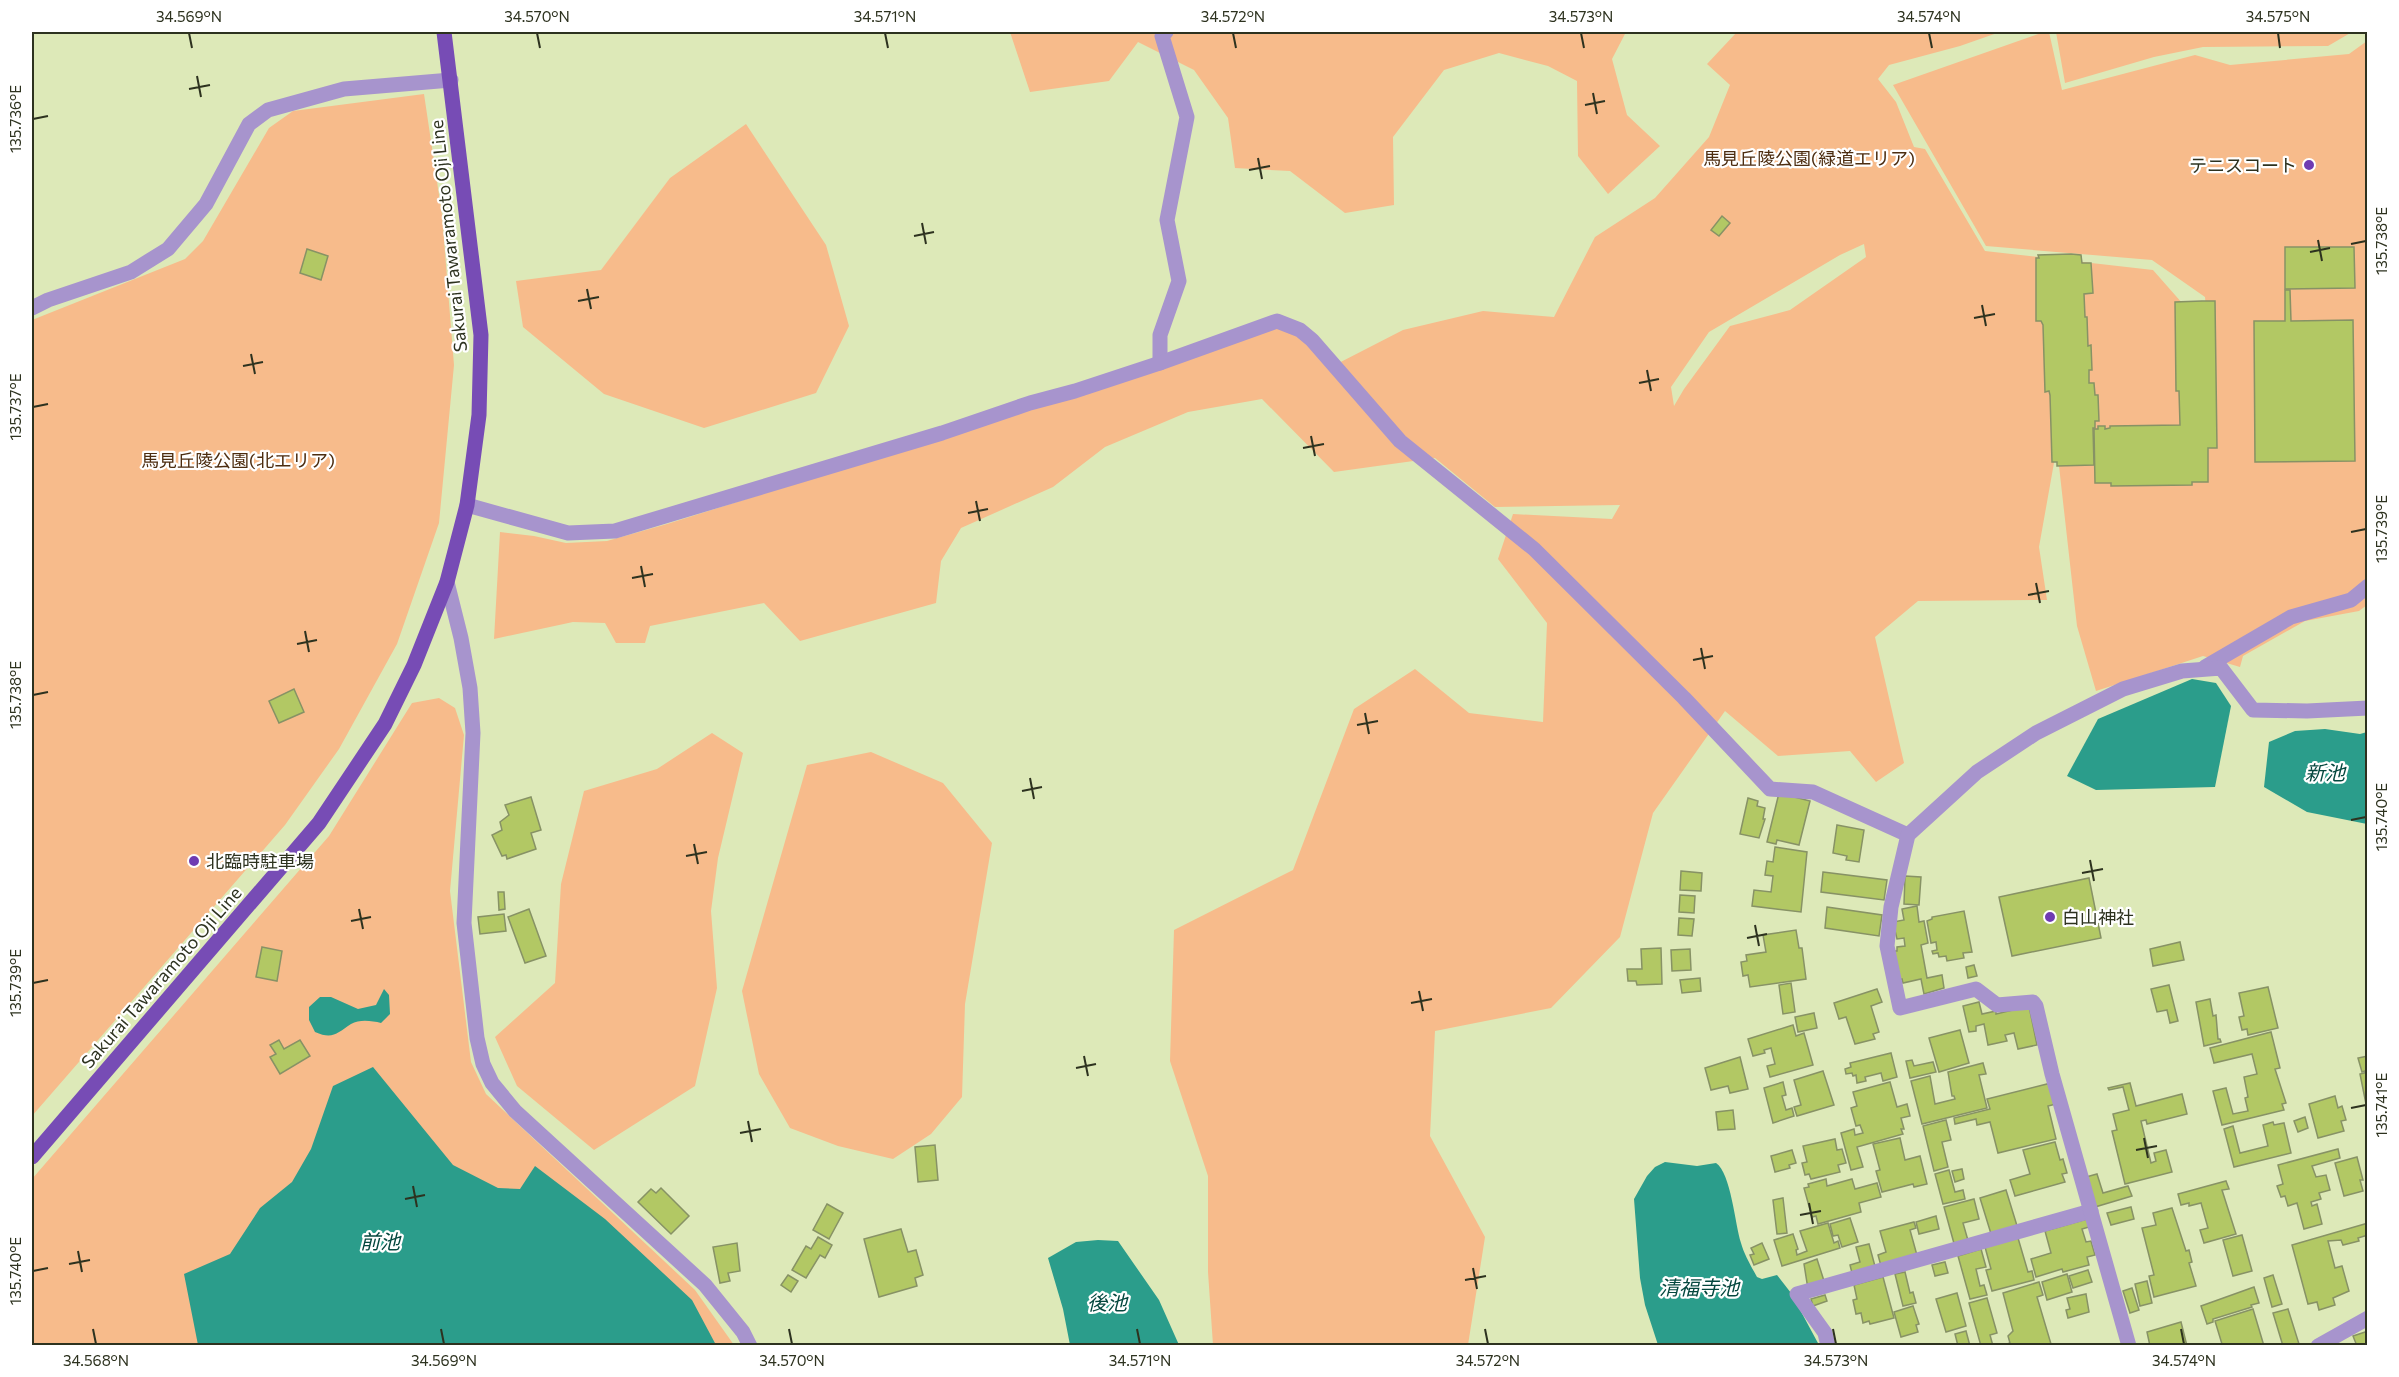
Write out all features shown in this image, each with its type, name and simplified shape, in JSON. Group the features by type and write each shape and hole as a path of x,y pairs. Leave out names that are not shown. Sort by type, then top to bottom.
{"main road":[{"name":"Sakurai Tawaramoto Oji Line","path":"32,1157 319,823 385,724 414,664 447,582 467,505 479,415 481,335 452,81 444,32"}],"street":[{"path":"1160,363 1160,336 1179,281 1167,220 1187,117 1162,36 1166,32"},
{"path":"32,308 48,300 131,272 168,249 206,204 249,124 268,110 344,89 452,81"},
{"path":"467,505 568,533 615,531 875,454 1160,363 1277,321 1300,330 1312,340 1400,441 1534,549 1677,691 1770,789 1814,792 1908,835"},
{"path":"447,582 461,638 470,688 472,733 464,923 477,1038 483,1064 492,1083 515,1111 705,1285 744,1332 750,1346"},
{"path":"2201,669 2292,617 2351,600 2367,586"},
{"path":"2129,1346 2052,1074 2036,1006 2033,1002 1997,1005 1976,989 1900,1008 1887,946 1891,907 1908,835 1977,772 2036,733 2123,689 2182,671 2221,668 2253,711 2367,708"},
{"path":"1828,1346 1825,1333 1797,1294 2091,1211"},
{"path":"2318,1346 2367,1318"}],"green space":[{"path":"1010,32 1626,32 1612,59 1627,115 1660,146 1608,194 1578,156 1577,81 1548,66 1499,53 1444,70 1393,137 1394,205 1345,213 1290,171 1235,168 1228,118 1194,70 1138,42 1109,81 1030,92"},
{"name":"馬見丘陵公園(緑道エリア)","path":"1737,32 2000,32 1960,46 1889,65 1878,79 1896,102 1914,147 1925,149 1985,251 2153,270 2190,312 2203,435 2162,451 2057,446 2039,547 2047,600 1918,601 1875,637 1904,763 1876,782 1850,751 1778,756 1725,711 1653,813 1620,937 1551,1008 1435,1031 1430,1136 1485,1237 1468,1345 1213,1345 1208,1272 1208,1176 1170,1061 1174,930 1293,870 1354,709 1415,669 1469,713 1543,722 1547,623 1498,559 1513,514 1612,519 1620,505 1495,507 1435,458 1334,472 1262,399 1188,412 1105,447 1053,487 961,528 941,561 936,603 800,641 764,603 650,626 645,643 616,643 605,623 573,622 494,639 500,532 566,543 607,541 978,426 1277,328 1297,334 1329,368 1403,330 1483,311 1554,317 1595,237 1655,198 1709,137 1730,85 1707,64","holes":["1864,244 1866,257 1790,310 1730,326 1674,406 1671,387 1709,332 1840,255"]},
{"path":"2049,32 2062,90 2195,55 2230,65 2349,54 2367,41 2367,605 2359,611 2305,621 2243,656 2240,667 2203,656 2096,691 2077,626 2059,466 2080,452 2190,461 2217,444 2205,297 2152,260 1986,246 1893,85"},
{"path":"2056,32 2352,32 2328,46 2203,47 2154,57 2065,83"},
{"name":"馬見丘陵公園(北エリア)","path":"424,94 442,215 454,365 439,523 397,644 339,749 285,825 32,1116 32,320 185,259 203,241 269,128 293,111"},
{"path":"746,124 826,245 849,326 816,393 704,428 604,394 523,327 516,281 601,270 670,178"},
{"path":"439,698 455,708 464,735 450,891 471,1062 486,1094 695,1290 734,1345 32,1346 32,1179 329,836 412,703"},
{"path":"712,733 743,753 718,858 711,911 717,988 695,1086 594,1150 517,1086 495,1037 555,983 561,884 584,791 657,769"},
{"path":"871,752 943,783 992,843 965,1004 962,1097 931,1134 893,1159 838,1146 790,1128 759,1074 742,991 807,765"}],"water":[{"path":"2192,679 2216,683 2231,706 2215,787 2096,790 2067,776 2098,719"},
{"name":"新池","path":"2325,729 2360,734 2367,732 2367,824 2307,812 2264,787 2269,742 2295,731"},
{"path":"384,989 389,995 390,1014 381,1023 358,1021 331,1035 315,1032 309,1020 309,1007 320,997 331,997 358,1009 376,1005"},
{"name":"前池","path":"373,1067 453,1165 498,1188 520,1189 535,1166 605,1219 692,1300 716,1345 198,1345 184,1274 230,1254 260,1208 292,1182 311,1149 333,1086"},
{"name":"清福寺池","path":"1665,1162 1697,1166 1716,1163 1729,1188 1742,1247 1757,1277 1762,1279 1777,1275 1791,1293 1819,1345 1658,1345 1645,1305 1640,1278 1634,1199 1647,1176 1655,1167"},
{"name":"後池","path":"1118,1241 1159,1300 1179,1345 1070,1345 1063,1309 1048,1258 1076,1242"}],"building":[{"path":"1722,216 1730,223 1719,236 1711,230"},
{"path":"2285,247 2354,247 2355,288 2285,289"},
{"path":"307,249 328,256 321,280 300,273"},
{"path":"2038,255 2081,255 2082,263 2091,263 2093,293 2084,294 2085,317 2087,317 2088,346 2091,345 2092,370 2089,370 2089,383 2094,383 2095,395 2098,395 2099,421 2095,421 2095,428 2093,428 2094,465 2057,466 2057,462 2052,462 2050,395 2049,391 2045,392 2043,325 2041,321 2036,321 2036,258 2039,258"},
{"path":"2285,290 2290,290 2291,321 2353,320 2355,461 2255,462 2254,321 2285,321"},
{"path":"2215,301 2217,448 2208,448 2208,482 2192,482 2192,485 2111,486 2111,483 2095,483 2094,429 2098,429 2098,426 2105,426 2105,429 2110,426 2180,425 2179,391 2176,391 2175,302"},
{"path":"294,689 304,712 279,723 269,701"},
{"path":"1779,793 1810,801 1799,845 1777,840 1776,844 1767,842"},
{"path":"531,797 541,830 531,833 536,849 507,859 506,855 502,856 492,835 502,830 500,822 509,815 505,805"},
{"path":"1748,798 1758,801 1757,806 1765,808 1763,819 1765,819 1759,838 1740,834"},
{"path":"1837,825 1864,830 1859,862 1846,860 1847,856 1833,853"},
{"path":"1775,847 1807,852 1801,912 1752,906 1754,890 1771,892 1773,876 1765,875 1767,861 1773,862"},
{"path":"1681,871 1702,873 1701,891 1680,890"},
{"path":"1823,872 1887,880 1884,900 1821,892"},
{"path":"1905,876 1921,877 1919,905 1904,904"},
{"name":"白山神社","path":"2089,878 2101,938 2012,956 1999,897"},
{"path":"498,892 504,892 505,909 499,910"},
{"path":"1680,895 1695,896 1694,913 1679,912"},
{"path":"1917,906 1919,922 1924,921 1928,943 1921,945 1927,978 1942,975 1944,988 1924,994 1921,979 1903,983 1902,979 1899,980 1894,951 1897,951 1897,947 1905,946 1904,938 1897,939 1893,922 1904,920 1902,909"},
{"path":"1827,907 1882,915 1879,936 1825,928"},
{"path":"529,909 546,956 525,963 508,917"},
{"path":"1964,911 1972,952 1963,953 1964,958 1947,961 1946,956 1939,957 1938,953 1933,954 1932,951 1937,950 1936,942 1931,943 1927,921 1932,917"},
{"path":"504,914 506,931 480,934 478,917"},
{"path":"1679,918 1694,919 1692,936 1678,935"},
{"path":"1796,930 1799,948 1802,948 1806,979 1750,987 1748,975 1743,976 1741,962 1747,961 1746,955 1766,952 1763,935"},
{"path":"2180,942 2184,960 2153,966 2150,949"},
{"path":"262,947 282,951 277,981 256,977"},
{"path":"1661,948 1662,984 1637,985 1636,981 1628,981 1627,969 1642,969 1641,949"},
{"path":"1690,949 1691,970 1672,971 1671,950"},
{"path":"1974,965 1977,976 1968,978 1966,967"},
{"path":"1700,978 1701,991 1682,993 1680,980"},
{"path":"1791,983 1795,1012 1783,1014 1779,985"},
{"path":"2169,985 2178,1021 2170,1023 2167,1010 2157,1012 2151,989"},
{"path":"2268,987 2278,1028 2248,1035 2247,1029 2242,1030 2239,1017 2244,1016 2239,993"},
{"path":"1877,989 1882,1002 1871,1006 1879,1032 1873,1034 1875,1039 1855,1044 1846,1017 1839,1019 1834,1003"},
{"path":"2210,999 2213,1016 2216,1015 2218,1039 2221,1042 2204,1046 2196,1002"},
{"path":"1979,1002 1982,1014 1996,1011 1996,1014 2029,1006 2037,1045 2018,1049 2014,1033 2005,1035 2007,1041 1988,1045 1984,1024 1976,1026 1976,1031 1969,1032 1963,1006"},
{"path":"1814,1013 1817,1028 1798,1032 1795,1017"},
{"path":"1793,1025 1796,1036 1804,1033 1813,1065 1770,1077 1767,1066 1775,1064 1771,1048 1764,1050 1765,1053 1753,1056 1748,1039"},
{"path":"1960,1030 1969,1063 1939,1072 1929,1038"},
{"path":"2271,1032 2280,1068 2275,1069 2286,1103 2282,1104 2284,1110 2222,1125 2213,1091 2226,1088 2233,1114 2248,1111 2244,1077 2257,1074 2252,1054 2214,1063 2210,1048"},
{"path":"279,1040 284,1049 300,1040 310,1056 280,1074 270,1057 276,1054 270,1045"},
{"path":"1891,1053 1897,1077 1883,1081 1881,1073 1865,1077 1866,1081 1857,1083 1856,1075 1846,1074 1845,1069 1851,1067 1850,1063"},
{"path":"2368,1056 2368,1070 2362,1072 2358,1058"},
{"path":"1740,1057 1748,1089 1730,1093 1728,1086 1711,1090 1705,1068"},
{"path":"1912,1060 1914,1066 1933,1062 1936,1072 1910,1078 1906,1061"},
{"path":"1983,1063 1986,1074 1979,1075 1987,1108 1922,1124 1911,1081 1930,1076 1935,1104 1955,1099 1952,1096 1948,1072"},
{"path":"1823,1071 1834,1105 1797,1116 1794,1107 1801,1105 1794,1080"},
{"path":"2368,1072 2368,1104 2366,1104 2360,1074"},
{"path":"1783,1082 1786,1095 1782,1096 1786,1110 1792,1108 1794,1116 1773,1123 1764,1088"},
{"path":"1890,1082 1897,1107 1907,1104 1910,1116 1901,1118 1903,1134 1857,1147 1863,1167 1851,1170 1841,1133 1854,1129 1855,1135 1863,1133 1860,1125 1856,1126 1851,1108 1857,1106 1853,1092"},
{"path":"2051,1083 2056,1104 2048,1106 2056,1139 1998,1153 1990,1122 1977,1125 1976,1119 1955,1124 1954,1118 1990,1109 1987,1099"},
{"path":"2130,1083 2136,1106 2182,1094 2187,1114 2147,1124 2146,1120 2141,1121 2151,1163 2156,1161 2154,1153 2166,1150 2172,1172 2125,1184 2112,1131 2117,1130 2113,1114 2129,1110 2123,1087 2109,1090 2108,1088"},
{"path":"2335,1096 2338,1108 2342,1106 2346,1120 2341,1121 2344,1131 2318,1138 2309,1104"},
{"path":"1733,1110 1735,1129 1718,1130 1716,1112"},
{"path":"2305,1117 2308,1128 2298,1132 2294,1121"},
{"path":"1946,1120 1951,1140 1942,1142 1948,1167 1934,1171 1923,1126"},
{"path":"2273,1122 2274,1125 2284,1123 2291,1153 2234,1167 2224,1129 2233,1126 2240,1153 2268,1146 2263,1125"},
{"path":"1900,1138 1905,1160 1920,1156 1927,1184 1914,1187 1913,1184 1882,1192 1876,1171 1880,1170 1873,1144"},
{"path":"1835,1139 1837,1150 1842,1149 1846,1163 1838,1165 1840,1172 1811,1179 1809,1174 1805,1175 1802,1163 1807,1162 1803,1146"},
{"path":"2055,1142 2060,1160 2063,1159 2067,1173 2062,1174 2065,1182 2015,1196 2010,1180 2030,1174 2023,1150"},
{"path":"935,1145 938,1180 918,1182 915,1147"},
{"path":"2338,1149 2340,1158 2312,1166 2316,1177 2326,1175 2330,1190 2319,1193 2321,1199 2311,1202 2312,1206 2317,1204 2322,1224 2304,1229 2297,1203 2288,1206 2285,1196 2281,1197 2277,1186 2283,1184 2278,1165"},
{"path":"1792,1150 1796,1163 1789,1165 1790,1168 1775,1172 1771,1156"},
{"path":"2357,1157 2363,1180 2360,1180 2363,1191 2344,1196 2335,1163"},
{"path":"1962,1169 1964,1179 1955,1182 1952,1171"},
{"path":"1949,1170 1955,1192 1963,1190 1965,1199 1943,1204 1935,1174"},
{"path":"2097,1174 2103,1193 2128,1186 2132,1196 2095,1207 2086,1177"},
{"path":"1826,1179 1827,1186 1852,1179 1855,1189 1877,1183 1881,1197 1859,1203 1861,1212 1818,1224 1816,1216 1812,1217 1804,1188 1809,1187 1808,1184"},
{"path":"2226,1181 2229,1189 2222,1190 2236,1234 2204,1243 2200,1230 2208,1228 2201,1203 2181,1205 2178,1194"},
{"path":"661,1188 689,1216 671,1234 638,1202 651,1189 656,1193"},
{"path":"2006,1190 2018,1229 1992,1237 1980,1198"},
{"path":"1783,1198 1787,1233 1777,1234 1773,1200"},
{"path":"1974,1199 1979,1219 1963,1223 1969,1244 1955,1247 1944,1207"},
{"path":"827,1204 843,1213 829,1239 813,1230"},
{"path":"2131,1207 2134,1219 2111,1225 2107,1213"},
{"path":"2172,1208 2186,1251 2189,1250 2192,1262 2189,1263 2196,1286 2154,1297 2149,1276 2154,1275 2142,1228 2156,1225 2153,1213"},
{"path":"1936,1216 1939,1229 1919,1234 1916,1222"},
{"path":"1850,1218 1858,1242 1842,1247 1838,1235 1833,1236 1830,1224"},
{"path":"2087,1219 2089,1227 2082,1229 2086,1242 2091,1241 2095,1255 2087,1257 2089,1265 2063,1272 2062,1269 2036,1277 2031,1259 2051,1253 2045,1231"},
{"path":"1914,1222 1916,1228 1910,1230 1918,1259 1881,1266 1878,1255 1886,1252 1880,1231"},
{"path":"1828,1223 1834,1243 1838,1241 1840,1248 1782,1266 1774,1240 1793,1234 1798,1249 1796,1250 1797,1255 1807,1251 1800,1231"},
{"path":"2368,1223 2368,1235 2358,1238 2359,1241 2343,1245 2341,1240 2328,1241 2335,1268 2342,1266 2349,1291 2333,1298 2335,1305 2319,1310 2317,1302 2308,1304 2292,1245"},
{"path":"901,1229 908,1252 916,1250 923,1275 915,1278 917,1286 879,1297 864,1239"},
{"path":"2242,1235 2252,1271 2233,1276 2223,1240"},
{"path":"818,1237 832,1245 825,1258 820,1255 806,1278 792,1270 806,1246 811,1249"},
{"path":"2018,1238 2028,1272 2032,1271 2034,1280 1992,1291 1986,1270 1991,1269 1985,1247"},
{"path":"737,1243 740,1271 728,1273 730,1281 720,1283 713,1247"},
{"path":"1762,1243 1769,1259 1754,1265 1750,1255 1754,1254 1751,1248"},
{"path":"1869,1244 1876,1270 1853,1277 1850,1265 1860,1262 1856,1247"},
{"path":"1981,1249 1986,1267 1976,1269 1980,1286 1984,1285 1987,1295 1970,1299 1958,1256"},
{"path":"1817,1259 1825,1284 1808,1289 1804,1264"},
{"path":"1945,1262 1948,1273 1935,1276 1932,1265"},
{"path":"2088,1270 2092,1282 2073,1288 2069,1276"},
{"path":"1905,1272 1910,1293 1913,1292 1916,1303 1903,1306 1895,1274"},
{"path":"2067,1274 2072,1292 2047,1300 2042,1282"},
{"path":"788,1275 798,1281 791,1292 781,1285"},
{"path":"2273,1275 2282,1304 2272,1307 2264,1278"},
{"path":"1883,1277 1894,1318 1870,1324 1869,1321 1863,1323 1861,1313 1856,1314 1853,1300 1857,1299 1854,1285"},
{"path":"2147,1281 2152,1303 2140,1306 2135,1284"},
{"path":"2039,1282 2043,1295 2037,1297 2051,1344 2001,1346 2010,1343 2008,1336 2013,1331 2003,1293"},
{"path":"2254,1287 2259,1303 2213,1319 2213,1322 2207,1324 2201,1306"},
{"path":"2132,1288 2139,1310 2130,1313 2123,1291"},
{"path":"1957,1293 1966,1326 1946,1332 1936,1299"},
{"path":"2086,1294 2089,1312 2068,1318 2066,1310 2070,1309 2067,1298"},
{"path":"1825,1295 1827,1301 1813,1306 1811,1299"},
{"path":"1987,1298 1997,1333 1990,1335 1993,1346 1981,1346 1969,1303"},
{"path":"1913,1306 1919,1324 1916,1325 1918,1332 1901,1337 1894,1312"},
{"path":"2253,1309 2264,1346 2217,1346 2222,1344 2215,1321"},
{"path":"2288,1309 2299,1344 2294,1346 2283,1346 2273,1313"},
{"path":"2181,1322 2187,1346 2150,1346 2147,1332"},
{"path":"1966,1331 1970,1346 1958,1346 1955,1334"},
{"path":"2368,1331 2368,1346 2357,1346 2353,1336"}],"place":[{"name":"テニスコート","path":"2309,165"},
{"name":"北臨時駐車場","path":"194,861"},
{"name":"白山神社","path":"2050,917"}]}
